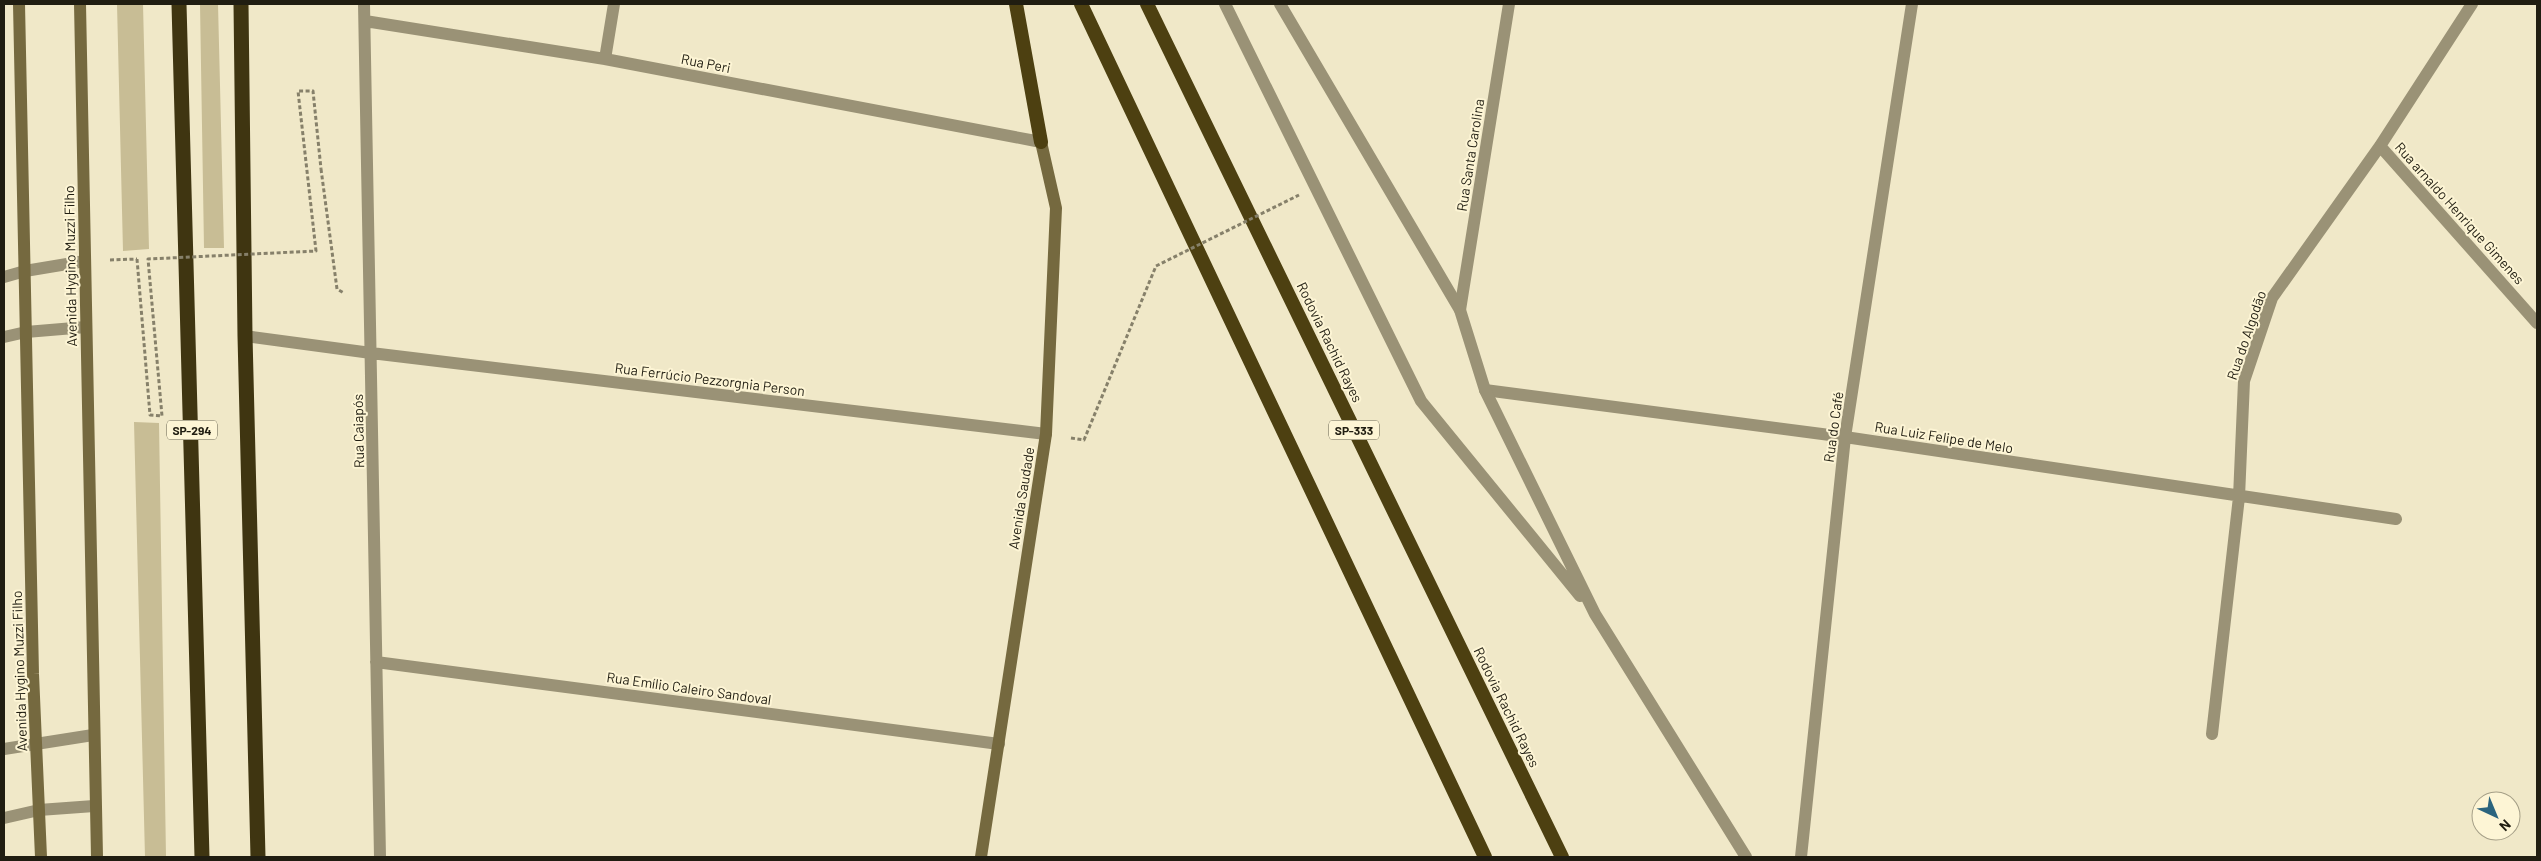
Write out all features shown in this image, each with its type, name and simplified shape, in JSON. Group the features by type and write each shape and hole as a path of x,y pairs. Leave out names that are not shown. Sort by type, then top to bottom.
{"highway":[{"name":"SP-294","path":"179,4 202,857"},
{"path":"241,4 245,336 258,857"},
{"path":"1016,4 1041,142"},
{"path":"1082,4 1485,857"},
{"name":"Rodovia Rachid Rayes","path":"1147,4 1562,857"}],"main road":[{"name":"Avenida Hygino Muzzi Filho","path":"19,4 36,743 41,857"},
{"name":"Avenida Hygino Muzzi Filho","path":"80,4 94,806 97,857"},
{"name":"Avenida Saudade","path":"981,857 1046,434 1056,208 1041,142"}],"street":[{"name":"Rua Caiapós","path":"364,4 380,857"},
{"path":"605,59 614,4"},
{"path":"1225,4 1421,401 1594,614"},
{"path":"1280,4 1460,310 1486,390 1594,614 1746,857"},
{"name":"Rua Santa Carolina","path":"1460,310 1510,4"},
{"name":"Rua do Café","path":"1801,857 1845,437 1912,4"},
{"name":"Rua do Algodão","path":"2212,734 2239,497 2244,381 2272,298 2380,146 2472,4"},
{"name":"Rua Peri","path":"365,20 605,59 1041,142"},
{"name":"Rua arnaldo Henrique Gimenes","path":"2380,146 2537,323"},
{"path":"4,277 25,271 85,261"},
{"path":"4,337 26,332 86,327"},
{"name":"Rua Ferrúcio Pezzorgnia Person","path":"245,336 371,353 1046,434"},
{"name":"Rua Luiz Felipe de Melo","path":"1486,390 1845,437 2396,519"},
{"name":"Rua Emílio Caleiro Sandoval","path":"376,662 999,744"},
{"path":"4,749 93,736"},
{"path":"4,818 40,810 94,806"}],"path":[{"path":"137,259 150,415 162,416 148,259 316,251 298,92 313,91 337,289 371,306"},
{"path":"1046,434 1084,440 1156,266 1299,195"}],"shaded area":[{"path":"117,4 143,4 149,249 123,251"},
{"path":"200,4 218,4 224,248 204,248"},
{"path":"134,422 159,423 166,857 145,857"}]}
